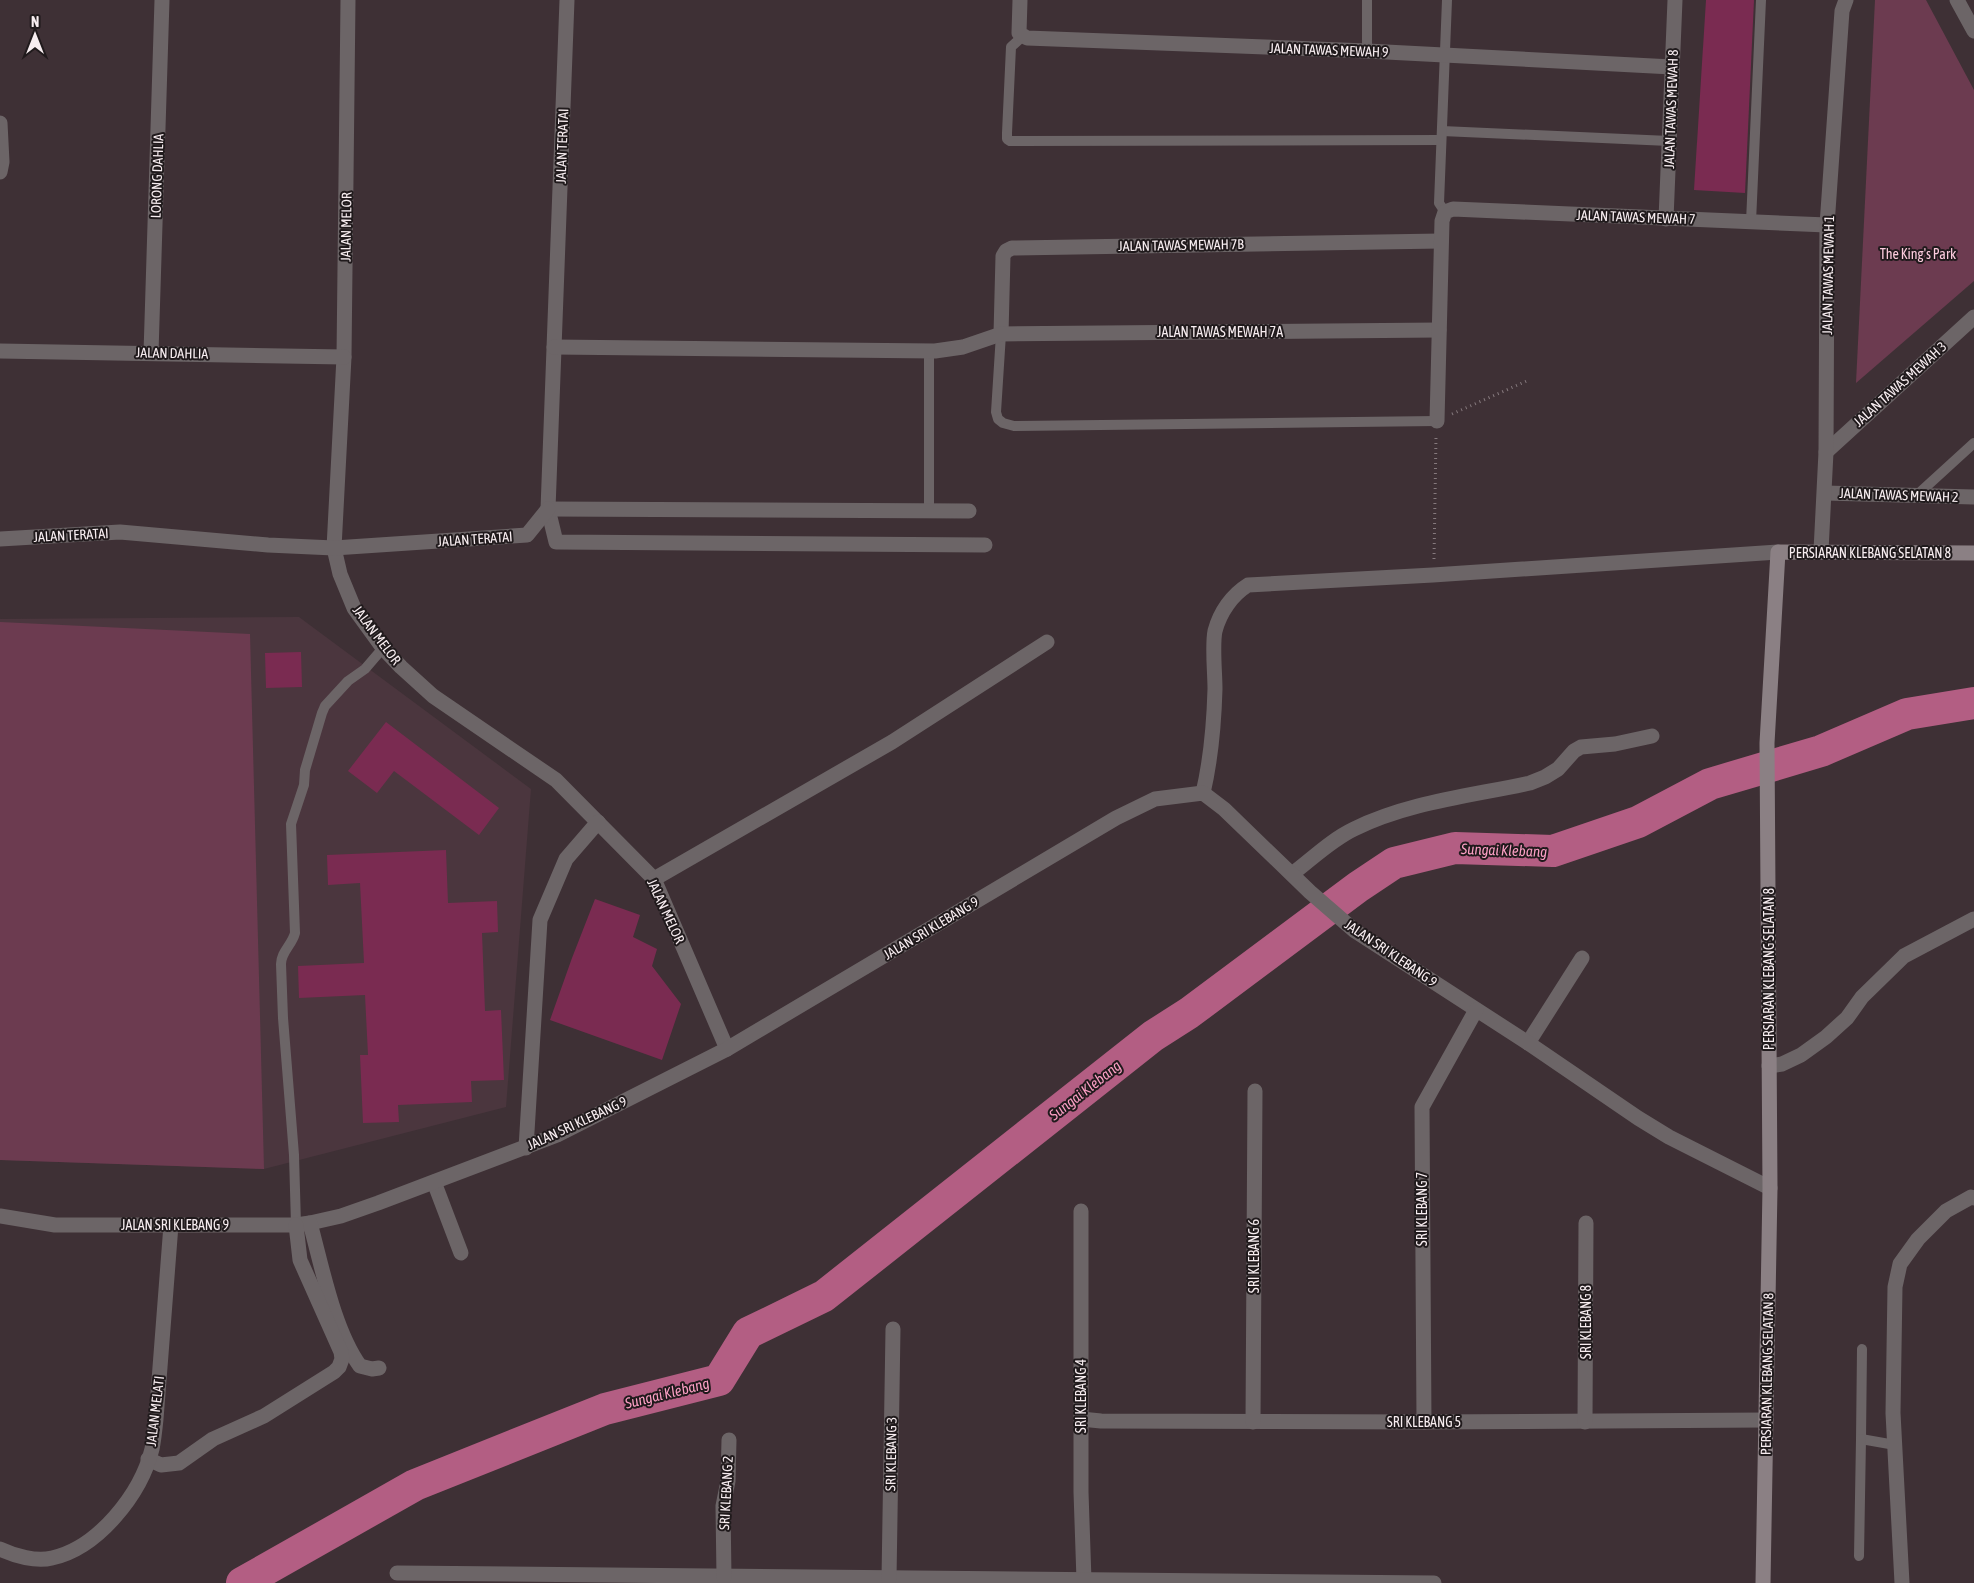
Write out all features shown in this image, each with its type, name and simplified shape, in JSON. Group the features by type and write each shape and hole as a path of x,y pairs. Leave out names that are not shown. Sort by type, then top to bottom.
{"street":[{"name":"LORONG DAHLIA","path":"151,353 162,0"},
{"name":"JALAN MELOR","path":"348,0 344,357 334,548 340,574 354,608 383,648 401,667 433,696 556,780 654,879 727,1049"},
{"name":"JALAN TERATAI","path":"0,539 120,532 268,545 334,548 527,535 548,509 567,0"},
{"path":"1020,0 1019,32 1023,36"},
{"name":"JALAN TAWAS MEWAH 8","path":"1666,218 1675,0"},
{"name":"JALAN TAWAS MEWAH 1","path":"1821,552 1826,452 1827,226 1842,11 1846,0"},
{"path":"1957,0 1974,31"},
{"name":"JALAN TAWAS MEWAH 9","path":"1023,36 1672,67"},
{"path":"0,123 2,162 0,172"},
{"name":"JALAN TAWAS MEWAH 7","path":"1445,212 1453,209 1827,226"},
{"path":"1437,421 1441,241 1442,221 1445,212"},
{"name":"JALAN TAWAS MEWAH 7B","path":"1001,334 1003,256 1006,251 1012,248 1441,241"},
{"name":"JALAN TAWAS MEWAH 3","path":"1826,452 1974,317"},
{"name":"JALAN TAWAS MEWAH 7A","path":"554,347 928,351 963,347 1001,334 1439,330"},
{"name":"JALAN DAHLIA","path":"0,351 344,357"},
{"name":"JALAN TAWAS MEWAH 2","path":"1825,492 1974,497"},
{"path":"969,511 548,509 556,542 985,545"},
{"path":"1202,793 1211,753 1215,632 1225,608 1237,591 1248,585 1433,575 1778,552"},
{"name":"PERSIARAN KLEBANG SELATAN 8","path":"1763,1583 1770,1188 1767,743 1778,552 1974,553"},
{"path":"654,879 892,742 1047,642"},
{"path":"1292,874 1335,840 1353,829 1386,815 1434,802 1530,783 1558,769 1574,751 1586,745 1615,744 1652,736"},
{"name":"JALAN SRI KLEBANG 9","path":"0,1216 55,1225 303,1224 350,1212 557,1135 727,1049 1116,818 1155,799 1202,793 1224,808 1310,892 1355,931 1669,1137 1770,1188"},
{"path":"526,1148 540,920 566,859 598,822"},
{"path":"1769,1066 1782,1064 1801,1055 1826,1037 1847,1018 1862,997 1904,956 1974,919"},
{"path":"1528,1043 1582,958"},
{"name":"SRI KLEBANG 7","path":"1424,1422 1422,1107 1476,1010"},
{"name":"SRI KLEBANG 6","path":"1253,1422 1255,1091"},
{"path":"434,1182 461,1253"},
{"path":"1902,1583 1893,1413 1895,1287 1900,1264 1918,1239 1946,1211 1971,1197 1974,1198"},
{"name":"SRI KLEBANG 4","path":"1082,1211 1084,1580"},
{"name":"SRI KLEBANG 8","path":"1585,1422 1586,1223"},
{"path":"303,1224 351,1354 360,1366 372,1369 379,1368"},
{"path":"148,1459 161,1464 179,1463 213,1438 264,1416 320,1382 339,1367 341,1352 300,1260 303,1224"},
{"name":"JALAN MELATI","path":"0,1549 24,1557 51,1559 80,1548 108,1525 137,1485 151,1450 156,1418 170,1225"},
{"name":"SRI KLEBANG 3","path":"889,1578 893,1329"},
{"name":"SRI KLEBANG 5","path":"1082,1419 1101,1421 1253,1422 1766,1420"},
{"name":"SRI KLEBANG 2","path":"724,1577 723,1506 728,1481 729,1440"},
{"path":"398,1573 1434,1583"}],"lane":[{"path":"1367,0 1367,51"},
{"path":"1445,212 1439,203 1447,0"},
{"path":"1751,222 1761,0"},
{"path":"1023,36 1011,47 1007,133 1007,139 1010,141 1442,136 1669,141"},
{"path":"1001,334 996,412 998,419 1014,426 1437,421"},
{"path":"928,351 928,511"},
{"path":"1918,495 1974,443"},
{"path":"303,1224 294,1154 283,1018 281,964 282,956 292,944 295,934 291,824 304,785 305,770 325,706 348,681 365,670 383,648"},
{"path":"1860,1556 1862,1349"},
{"path":"1861,1439 1895,1445"}],"path":[{"path":"1433,575 1437,421 1529,380"}],"shaded area":[{"path":"299,617 531,789 506,1107 264,1169 0,1160 0,619"}],"green space":[{"name":"The King's Park","path":"1875,0 1926,0 1974,90 1974,281 1856,383"},
{"path":"0,622 250,634 264,1169 0,1160"}],"building":[{"path":"1706,0 1754,0 1745,193 1694,190"},
{"path":"301,652 302,687 266,688 265,653"},
{"path":"386,722 499,808 479,835 394,771 377,793 348,771"},
{"path":"446,850 448,903 497,901 498,932 482,933 485,1011 501,1010 504,1080 471,1081 472,1102 398,1105 399,1122 363,1123 360,1055 368,1055 365,995 299,998 298,966 364,963 360,883 328,885 327,855"},
{"path":"595,899 640,915 633,937 657,949 652,966 681,1004 662,1060 550,1020"}],"waterway":[{"name":"Sungai Klebang","path":"242,1583 415,1485 605,1409 719,1380 748,1333 824,1296 1153,1036 1189,1013 1358,887 1394,863 1455,848 1553,851 1638,822 1710,784 1821,751 1907,714 1974,703"}]}
